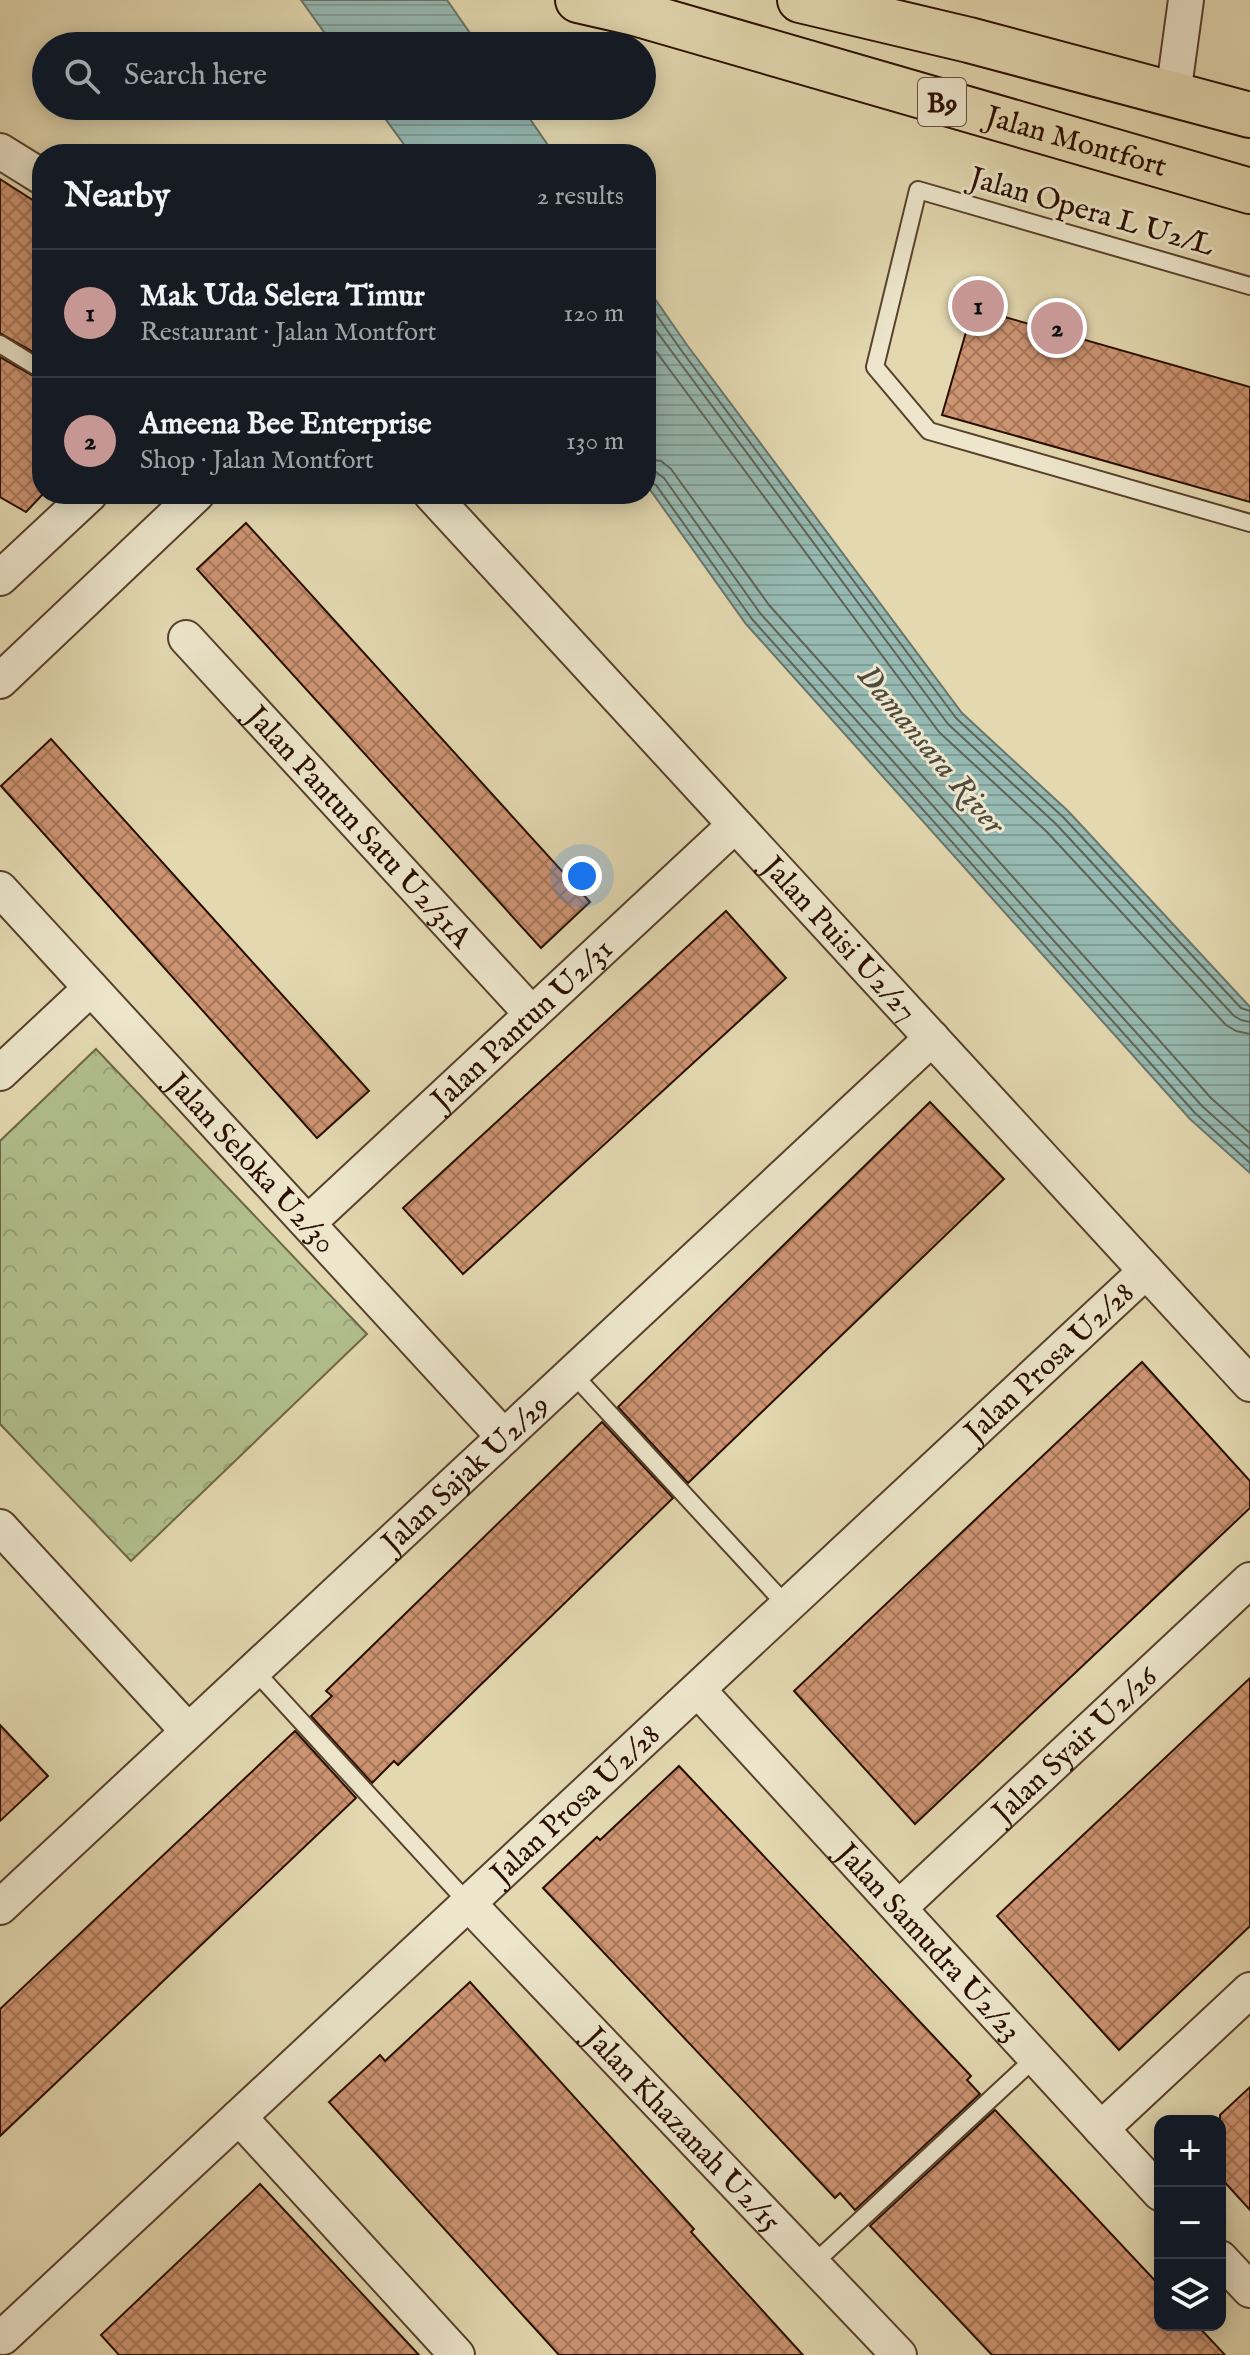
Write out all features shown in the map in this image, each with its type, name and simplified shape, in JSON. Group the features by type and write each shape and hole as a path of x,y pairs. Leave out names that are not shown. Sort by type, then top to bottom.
{"main road":[{"name":"Jalan Montfort","path":"578,0 635,13 1250,191"},
{"name":"B9","path":"800,0 969,40 1250,115"}],"street":[{"path":"1173,95 1186,0"},
{"path":"0,151 32,171"},
{"path":"0,578 79,504"},
{"path":"0,681 186,504"},
{"name":"Jalan Puisi U2/27","path":"440,504 1250,1384"},
{"name":"Jalan Pantun Satu U2/31A","path":"186,638 532,1014"},
{"name":"Jalan Pantun U2/31","path":"308,1223 735,825"},
{"name":"Jalan Seloka U2/30","path":"0,889 504,1437"},
{"path":"0,1073 91,988"},
{"name":"Jalan Sajak U2/29","path":"0,1907 932,1038"},
{"name":"Jalan Prosa U2/28","path":"8,2342 239,2117 1146,1271"},
{"path":"0,1527 188,1731"},
{"name":"Jalan Syair U2/26","path":"899,1908 1250,1580"},
{"name":"Jalan Samudra U2/23","path":"698,1690 1154,2187"},
{"name":"Jalan Khazanah U2/15","path":"468,1903 899,2355"},
{"path":"1101,2129 1250,1990"},
{"path":"239,2117 457,2355"},
{"path":"1221,2259 1250,2290"}],"lane":[{"path":"929,16 969,40"},
{"name":"Jalan Opera L U2/L","path":"1250,286 918,190 875,367 929,431 1250,523"},
{"path":"0,344 32,364"},
{"path":"572,1373 787,1606"},
{"path":"254,1670 468,1903"},
{"path":"813,2264 1036,2057"}],"green space":[{"path":"96,1049 367,1334 131,1561 0,1424 0,1141"}],"water":[{"path":"301,0 447,0 469,32 324,32"},
{"path":"386,120 531,120 547,144 404,144"},
{"name":"Damansara River","path":"656,300 962,713 1068,811 1250,1007 1250,1173 1190,1119 746,624 656,498"}],"building":[{"path":"0,179 32,200 32,351 0,333"},
{"path":"973,308 1250,387 1250,502 942,415"},
{"path":"0,357 32,375 34,504 26,512 0,497"},
{"path":"246,523 590,902 541,948 197,569"},
{"path":"51,739 369,1091 317,1138 1,786"},
{"path":"726,911 786,978 463,1274 403,1208"},
{"path":"930,1102 1004,1179 688,1483 618,1407"},
{"path":"1142,1362 1250,1481 1250,1508 915,1824 794,1691"},
{"path":"602,1422 673,1498 398,1765 394,1761 372,1783 311,1716 332,1696 326,1691"},
{"path":"1250,1678 1250,1926 1119,2050 997,1916"},
{"path":"0,1725 48,1776 0,1821"},
{"path":"295,1731 356,1798 0,2136 0,2009"},
{"path":"679,1766 971,2076 967,2080 980,2094 855,2210 840,2193 835,2198 543,1888"},
{"path":"470,1982 694,2229 691,2232 803,2355 559,2355 329,2102 380,2055 385,2061"},
{"path":"1250,2087 1250,2210 1226,2184 1226,2115 1220,2115"},
{"path":"995,2110 1154,2280 1154,2331 1203,2331 1225,2355 992,2355 870,2226"},
{"path":"260,2184 419,2355 119,2355 101,2335"}],"place":[{"name":"Mak Uda Selera Timur","path":"978,306"},
{"name":"Ameena Bee Enterprise","path":"1057,328"}]}
